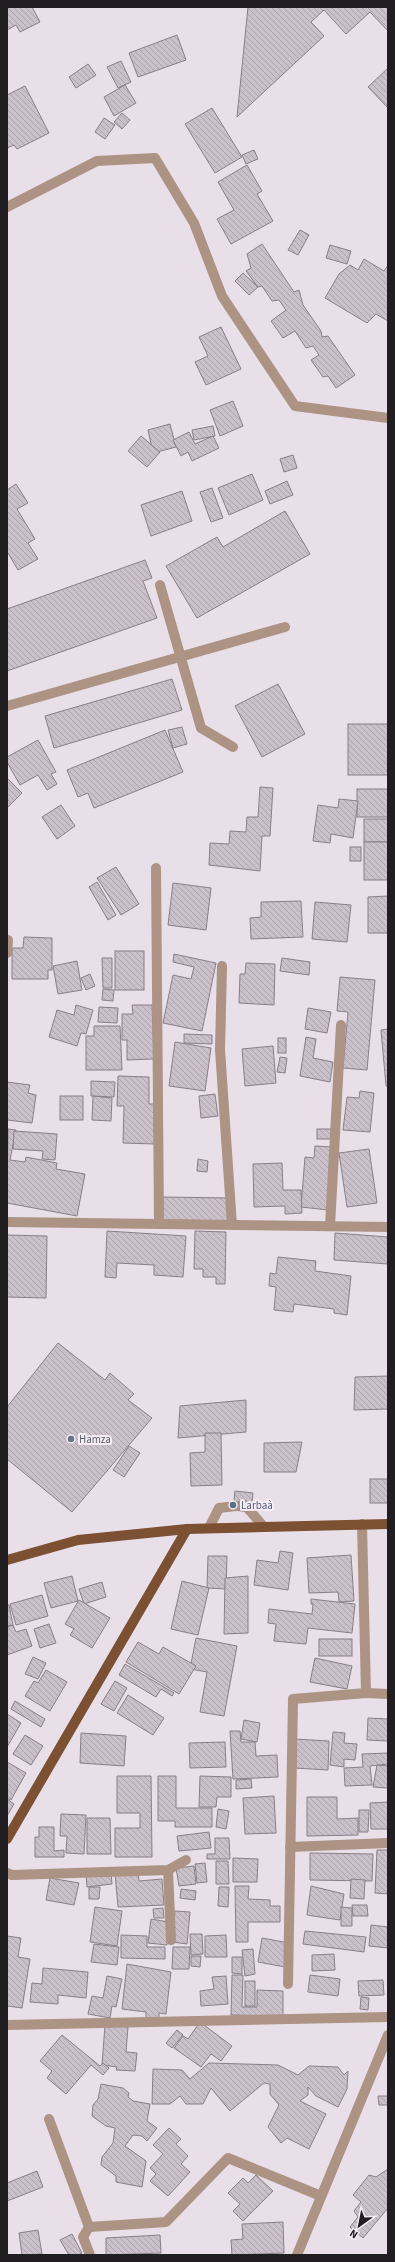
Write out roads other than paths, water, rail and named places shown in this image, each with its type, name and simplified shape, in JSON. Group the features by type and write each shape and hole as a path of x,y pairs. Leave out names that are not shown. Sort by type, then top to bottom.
{"main road":[{"path":"7,1560 78,1540 187,1529 388,1524"},
{"path":"7,1838 187,1529"}],"street":[{"path":"7,207 97,161 155,158 194,223 222,296 295,406 388,418"},
{"path":"160,585 201,728 233,747"},
{"path":"7,706 285,627"},
{"path":"156,868 159,1224"},
{"path":"7,953 8,940"},
{"path":"222,966 220,1050 232,1225"},
{"path":"330,1226 341,1025"},
{"path":"7,1222 388,1227"},
{"path":"209,1528 219,1508 245,1505 263,1526"},
{"path":"362,1524 366,1693"},
{"path":"288,1984 293,1699 366,1693 388,1694"},
{"path":"290,1846 388,1843"},
{"path":"7,1873 12,1875 168,1870 186,1860"},
{"path":"168,1870 171,1940"},
{"path":"7,2025 388,2017"},
{"path":"297,2255 388,2035"},
{"path":"48,2119 89,2227"},
{"path":"89,2227 166,2222 228,2158 321,2196"},
{"path":"89,2227 83,2237 90,2255"}],"place":[{"name":"Hamza","path":"71,1439"},
{"name":"Larbaà","path":"233,1505"}]}
